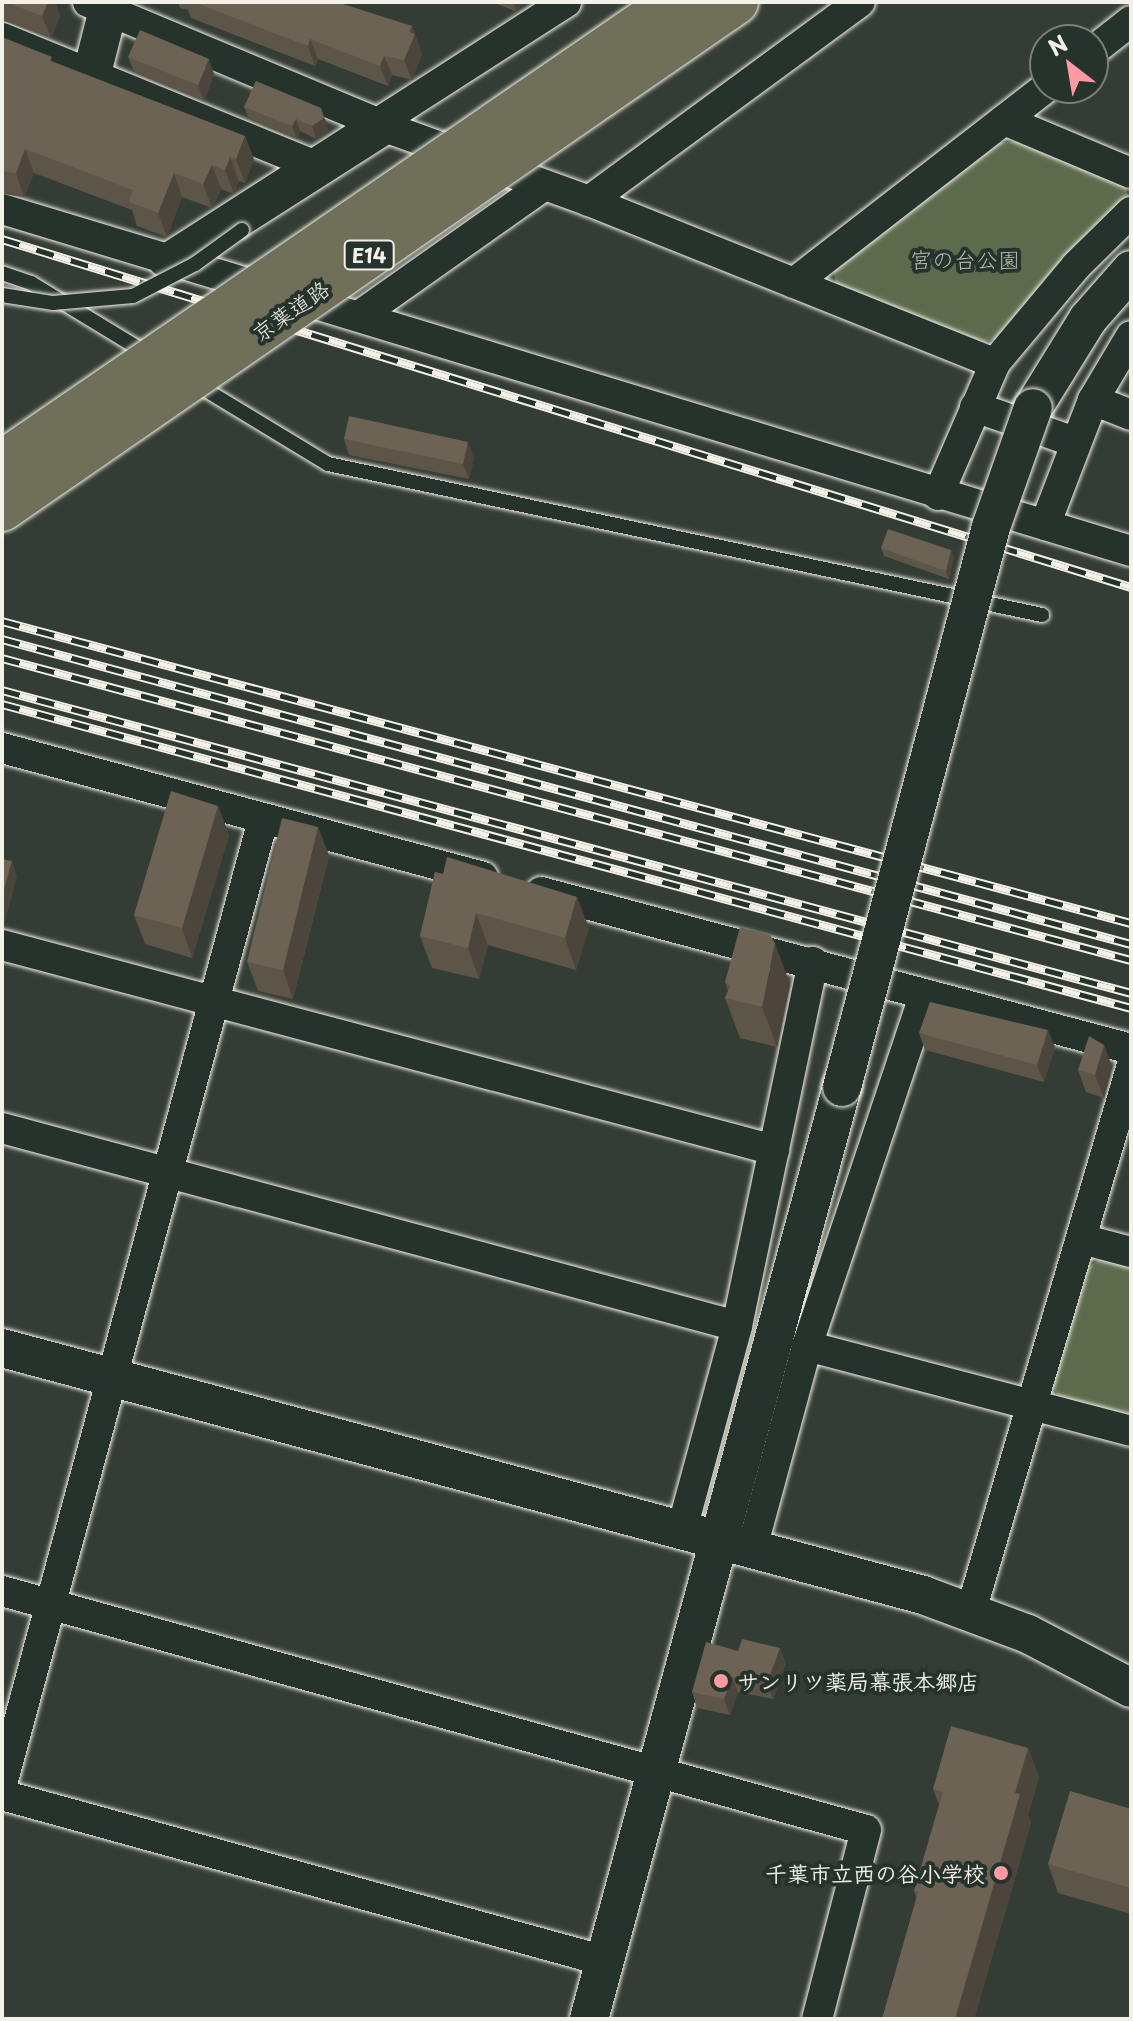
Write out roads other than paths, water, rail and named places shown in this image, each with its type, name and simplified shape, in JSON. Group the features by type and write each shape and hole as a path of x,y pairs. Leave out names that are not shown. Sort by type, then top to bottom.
{"highway":[{"name":"京葉道路","path":"2,463 674,2"},
{"name":"京葉道路","path":"2,509 736,2"}],"street":[{"path":"163,261 311,164 386,127 566,2"},
{"path":"589,201 860,2"},
{"path":"92,73 102,5 386,127 589,201 995,363"},
{"path":"1109,38 1131,21"},
{"path":"2,38 311,164"},
{"path":"794,283 1029,100"},
{"path":"1004,120 1131,173"},
{"path":"359,316 543,186"},
{"path":"2,209 163,261 359,316 938,495 1131,551"},
{"path":"938,495 995,363 1076,266 1131,212"},
{"path":"735,1544 842,1087 991,527 1033,408 1088,319 1131,270"},
{"path":"1045,525 1093,400 1131,336"},
{"path":"1093,400 1131,415"},
{"path":"975,407 1075,442"},
{"path":"2,748 1131,1049"},
{"path":"2,1784 263,820"},
{"path":"2,945 774,1150"},
{"path":"682,1529 737,1326 813,962"},
{"path":"589,2019 656,1769 807,1346 925,994"},
{"path":"971,1611 1131,1068"},
{"path":"2,1128 737,1326"},
{"path":"1082,1239 1131,1252"},
{"path":"807,1346 1131,1431"},
{"path":"2,1348 682,1529 971,1611 1131,1688"},
{"path":"2,1591 656,1769 866,1830 817,2019"},
{"path":"2,1795 605,1961"}],"lane":[{"path":"2,295 53,303 133,296 195,264 386,127"},
{"path":"2,273 31,283 166,365"},
{"path":"179,373 328,464 1042,615"}],"railway":[{"path":"2,239 1131,587"},
{"path":"2,621 1131,923"},
{"path":"2,639 1131,944"},
{"path":"2,658 1131,960"},
{"path":"2,690 1131,993"},
{"path":"2,704 1131,1008"}],"place":[{"name":"サンリツ薬局幕張本郷店","path":"721,1681"},
{"name":"千葉市立西の谷小学校","path":"1001,1873"}],"park label":[{"name":"宮の台公園","path":"965,259"}]}
